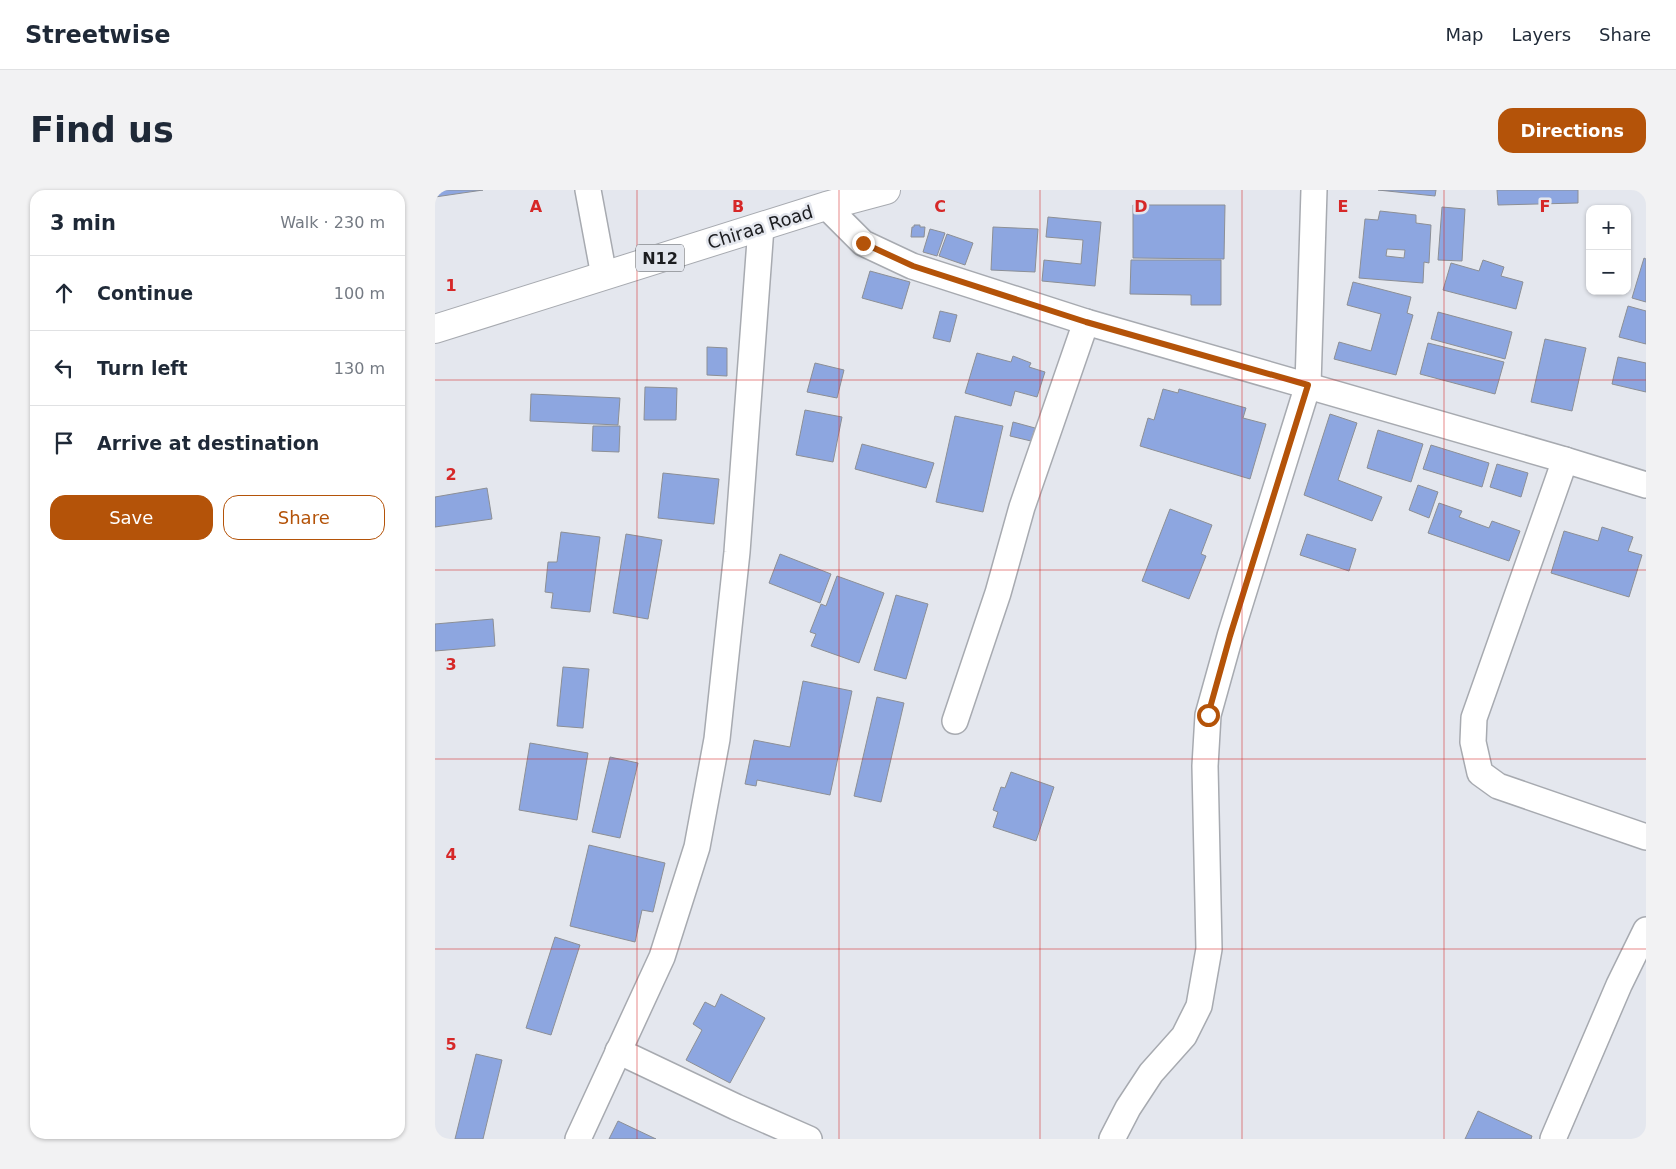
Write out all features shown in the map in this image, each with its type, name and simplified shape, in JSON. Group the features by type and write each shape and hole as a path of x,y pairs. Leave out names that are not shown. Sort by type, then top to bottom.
{"highway":[{"name":"Chiraa Road","path":"435,328 826,206 886,190"}],"street":[{"path":"588,190 604,276"},
{"path":"1112,1139 1128,1108 1151,1073 1185,1036 1199,1006 1209,949 1205,766 1208,715 1230,636 1308,385 1314,190"},
{"path":"826,206 863,243 913,266 1086,322 1308,385 1646,485"},
{"path":"578,1139 663,957 697,847 717,740 737,552 761,227"},
{"path":"955,721 998,593 1022,507 1086,322"},
{"path":"1565,460 1474,718 1473,742 1480,773 1498,786 1646,837"},
{"path":"1553,1139 1619,986 1646,930"},
{"path":"618,1051 809,1139"}],"building":[{"path":"435,190 483,190 435,197"},
{"path":"1378,190 1436,190 1435,196"},
{"path":"1497,190 1578,190 1578,203 1498,205"},
{"path":"1133,205 1225,205 1224,259 1133,258"},
{"path":"1442,207 1465,209 1462,261 1438,260"},
{"path":"1380,211 1416,215 1416,223 1431,225 1429,263 1424,262 1423,283 1359,278 1365,219 1378,220","holes":["1387,249 1405,250 1404,258 1386,256"]},
{"path":"1048,217 1101,222 1095,286 1042,281 1044,260 1081,264 1083,240 1046,237"},
{"path":"914,225 925,227 924,237 911,237"},
{"path":"993,227 1038,229 1035,272 991,270"},
{"path":"930,229 945,233 937,256 923,252"},
{"path":"947,234 973,243 965,265 939,256"},
{"path":"1644,258 1646,259 1646,302 1632,298"},
{"path":"1131,260 1221,260 1221,305 1191,305 1191,295 1130,294"},
{"path":"1483,260 1504,267 1501,276 1523,282 1516,309 1443,290 1451,263 1479,271"},
{"path":"870,271 910,282 902,309 862,298"},
{"path":"1353,282 1411,297 1407,313 1413,315 1396,375 1334,359 1339,342 1371,351 1381,314 1347,305"},
{"path":"1628,306 1646,311 1646,344 1619,337"},
{"path":"940,311 957,315 950,342 933,338"},
{"path":"1438,312 1512,332 1505,359 1431,339"},
{"path":"1545,339 1586,348 1572,411 1531,402"},
{"path":"1428,343 1504,362 1495,394 1420,374"},
{"path":"707,347 727,348 727,376 707,375"},
{"path":"977,353 1011,362 1013,356 1031,363 1029,367 1045,372 1037,397 1015,391 1011,406 965,393"},
{"path":"1618,357 1646,363 1646,392 1612,384"},
{"path":"815,363 844,370 837,398 807,392"},
{"path":"645,387 677,388 676,420 644,420"},
{"path":"1163,389 1178,393 1179,389 1246,408 1243,418 1266,424 1250,479 1140,446 1148,418 1154,420"},
{"path":"531,394 620,398 618,425 530,421"},
{"path":"805,410 842,417 833,462 796,455"},
{"path":"1330,414 1357,423 1338,480 1382,497 1372,521 1304,495"},
{"path":"955,416 1003,426 983,512 936,502"},
{"path":"1013,422 1035,428 1031,441 1010,436"},
{"path":"593,426 620,426 619,452 592,451"},
{"path":"1378,430 1423,444 1411,482 1367,468"},
{"path":"862,444 934,463 926,488 855,469"},
{"path":"1431,445 1489,463 1482,487 1423,469"},
{"path":"1497,464 1528,473 1521,497 1490,487"},
{"path":"663,473 719,479 714,524 658,518"},
{"path":"1418,485 1438,492 1429,518 1409,510"},
{"path":"487,488 492,519 435,527 435,497"},
{"path":"1439,503 1462,511 1459,517 1489,528 1492,521 1520,531 1509,561 1428,533"},
{"path":"1170,509 1212,525 1201,554 1206,556 1189,599 1142,581"},
{"path":"1602,527 1633,537 1628,551 1642,555 1629,597 1551,573 1564,531 1598,541"},
{"path":"561,532 600,537 590,612 551,608 553,593 545,592 548,562 557,562"},
{"path":"626,534 662,540 648,619 613,613"},
{"path":"1307,534 1356,549 1349,571 1300,555"},
{"path":"780,554 831,574 820,603 769,583"},
{"path":"837,576 884,593 859,663 811,646 816,634 810,632 821,604 826,606"},
{"path":"896,595 928,604 906,679 874,670"},
{"path":"493,619 495,646 435,651 435,624"},
{"path":"563,667 589,669 583,728 557,726"},
{"path":"803,681 852,691 830,795 757,780 756,786 745,784 754,740 790,747"},
{"path":"877,697 904,703 881,802 854,796"},
{"path":"530,743 588,753 577,820 519,810"},
{"path":"610,757 638,763 620,838 592,832"},
{"path":"1011,772 1054,787 1036,841 993,827 998,812 993,810 1001,787 1005,788"},
{"path":"589,845 665,863 653,912 642,910 635,942 570,926"},
{"path":"555,937 580,945 551,1035 526,1028"},
{"path":"721,994 765,1018 730,1083 686,1060 702,1030 693,1024 705,1002 715,1007"},
{"path":"476,1054 502,1060 483,1139 455,1139"},
{"path":"1478,1111 1532,1136 1531,1139 1465,1139"},
{"path":"618,1121 656,1139 609,1139"}],"route":[{"path":"863,243 913,266 1086,322 1308,385 1230,636 1208,715"}]}
